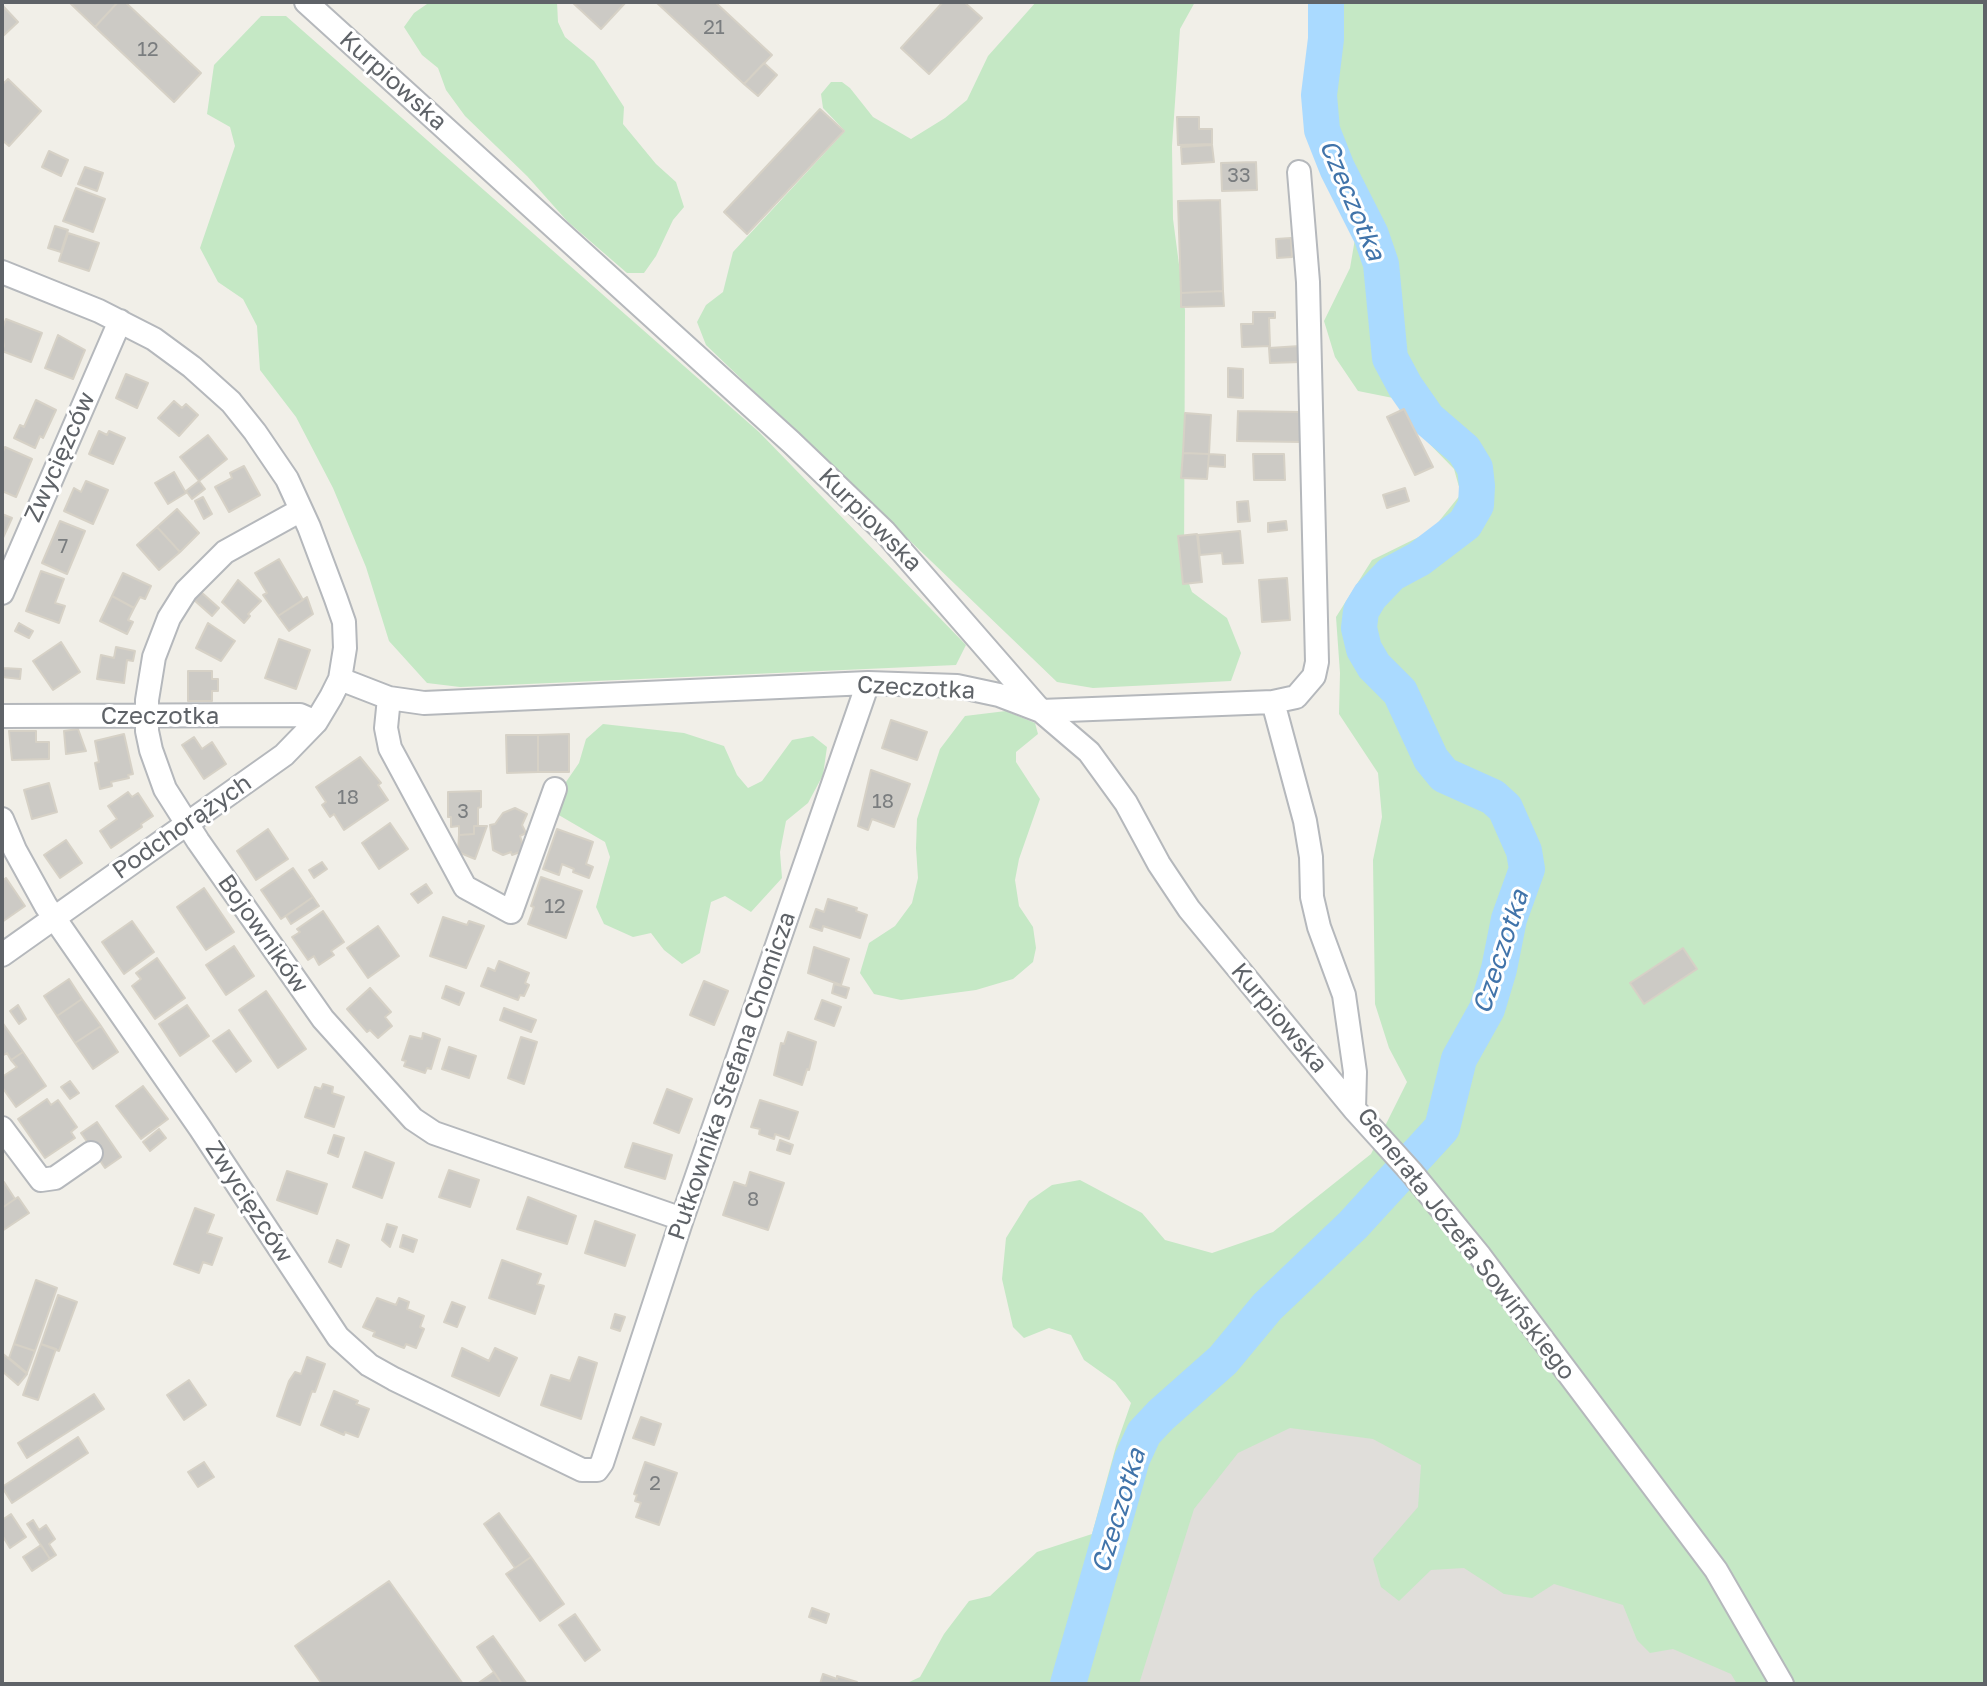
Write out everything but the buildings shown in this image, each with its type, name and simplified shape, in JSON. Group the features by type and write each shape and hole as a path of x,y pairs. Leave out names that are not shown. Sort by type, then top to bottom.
{"street":[{"name":"Kurpiowska","path":"306,2 779,431 885,532 1041,711 1089,752 1126,803 1159,864 1189,909 1354,1109"},
{"name":"Czeczotka","path":"340,679 389,698 424,703 868,683 957,686 999,695 1041,711 1273,702 1296,697 1314,676 1317,662 1308,282 1299,172"},
{"path":"2,272 120,321 173,352 231,402 278,463 301,510 344,622 345,648 340,679"},
{"name":"Zwycięzców","path":"2,593 120,321"},
{"name":"Bojowników","path":"301,510 237,543 213,562 186,591 169,618 154,657 147,716 147,731 165,789 323,1019 390,1096 423,1127 682,1219"},
{"name":"Podchorążych","path":"2,955 284,755 316,722 340,679"},
{"name":"Pułkownika Stefana Chomicza","path":"597,1470 602,1463 682,1219 868,683"},
{"path":"389,698 386,728 390,748 465,887 511,912 555,789"},
{"name":"Generała Józefa Sowińskiego","path":"1273,702 1305,821 1311,857 1312,897 1319,927 1344,995 1355,1072 1354,1109 1480,1256 1716,1570 1782,1684"},
{"name":"Czeczotka","path":"2,716 300,715 316,722"},
{"name":"Zwycięzców","path":"2,819 30,879 55,918 346,1346 369,1365 394,1379 582,1470 597,1470"},
{"path":"2,1128 41,1180 55,1178 91,1153"}],"shaded area":[{"path":"1462,1296 1764,1684 1121,1684 1185,1475"}],"green space":[{"path":"436,2 557,2 558,22 565,37 594,61 624,107 623,124 656,164 676,182 684,207 673,220 644,273 627,273 568,222 527,176 465,116 446,90 438,68 422,55 404,27 414,13"},
{"path":"1036,2 1195,2 1180,29 1172,146 1173,219 1185,310 1184,570 1192,592 1227,618 1241,653 1231,681 1093,688 1057,682 706,345 697,322 706,305 723,292 733,252 845,131 823,108 821,94 831,82 842,82 873,117 911,139 967,100 988,56"},
{"path":"1312,2 1985,2 1985,1684 1737,1684 1731,1674 1673,1649 1650,1653 1637,1640 1623,1605 1554,1584 1532,1598 1504,1594 1464,1568 1431,1570 1399,1601 1381,1587 1373,1559 1418,1507 1421,1465 1373,1439 1290,1428 1238,1453 1194,1509 1139,1684 905,1684 920,1677 944,1634 969,1601 990,1596 1037,1552 1092,1534 1131,1403 1115,1382 1084,1360 1071,1335 1049,1328 1024,1338 1013,1327 1002,1279 1006,1238 1029,1201 1052,1185 1080,1180 1142,1213 1165,1240 1212,1253 1273,1232 1371,1154 1407,1082 1389,1048 1375,1004 1373,860 1382,817 1378,773 1339,714 1336,617 1372,560 1431,531 1461,494 1454,469 1413,427 1393,398 1358,391 1335,357 1324,321 1350,268 1356,233 1306,120"},
{"path":"261,16 286,16 759,432 966,645 956,665 460,687 427,683 389,641 366,567 333,488 296,417 260,370 257,326 243,299 218,282 200,248 235,146 230,127 207,114 214,65"},
{"path":"1006,711 1035,723 1038,734 1016,752 1016,762 1040,799 1015,880 1019,906 1033,927 1036,948 1033,962 1013,979 976,990 901,1000 874,994 860,973 869,943 895,926 912,903 918,878 917,819 940,749 965,716"},
{"path":"603,724 684,733 724,746 737,775 748,788 762,781 792,740 813,736 827,747 823,775 808,803 786,821 780,852 782,878 751,912 725,896 711,902 700,953 682,964 664,950 651,933 633,937 604,924 596,907 610,857 605,842 557,814 555,798 579,763 586,739"}],"waterway":[{"name":"Czeczotka","path":"1068,1684 1132,1459 1144,1433 1223,1360 1267,1307 1353,1225 1442,1128 1459,1059 1487,1009 1509,919 1527,869 1524,851 1505,808 1493,797 1444,775 1431,759 1400,692 1374,666 1364,649 1359,628 1361,611 1370,596 1391,574 1419,559 1465,524 1476,505 1477,486 1475,468 1464,450 1428,419 1390,358 1381,264 1371,235 1337,168 1322,130 1319,95 1326,39 1326,2"}]}
